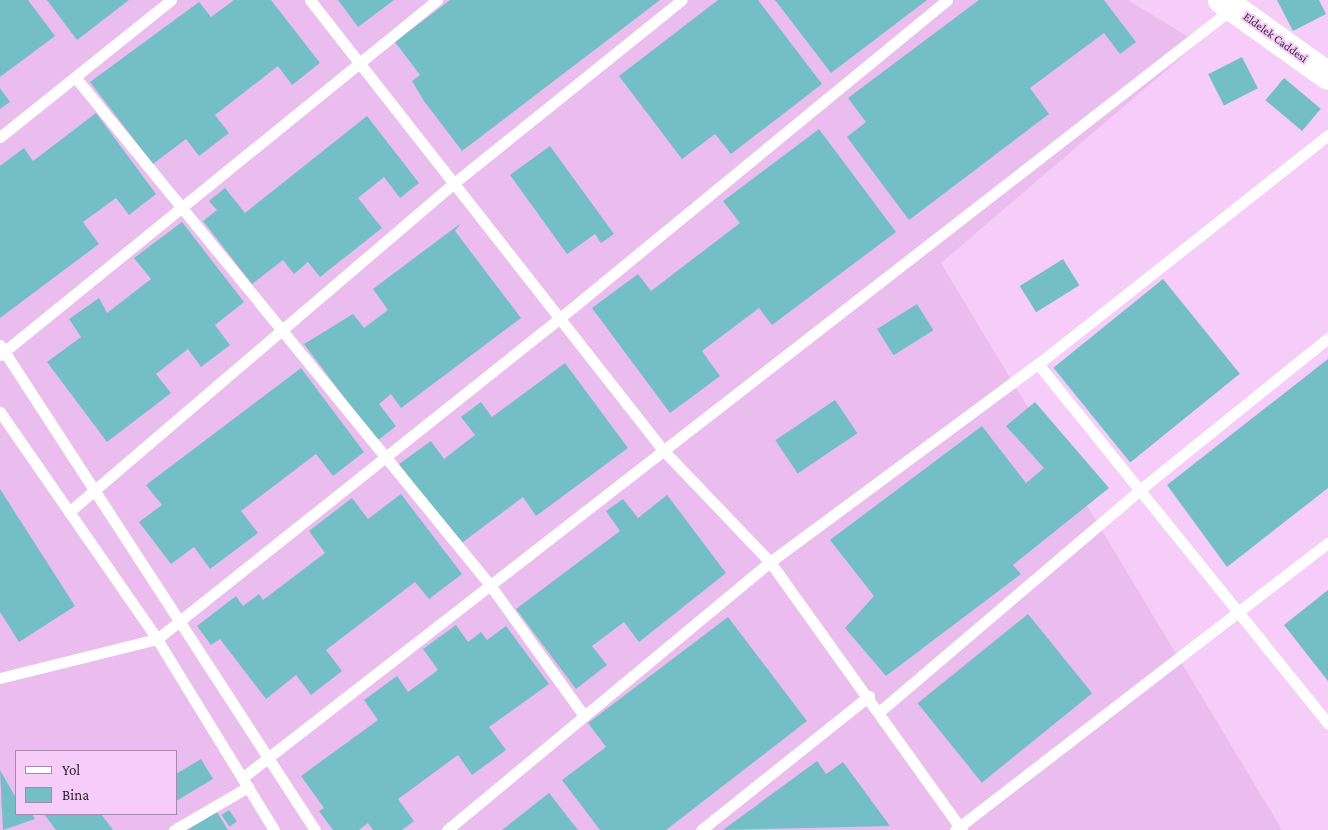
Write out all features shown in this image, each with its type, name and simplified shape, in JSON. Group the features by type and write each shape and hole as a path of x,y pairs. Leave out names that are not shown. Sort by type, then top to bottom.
{"street":[{"name":"Eldelek Caddesi","path":"1228,4 1328,76"}],"lane":[{"path":"0,137 171,0"},
{"path":"310,0 663,450 770,562 869,696 959,829 1328,542"},
{"path":"315,830 182,619 92,492 2,350 180,209 437,0"},
{"path":"69,512 454,183 682,0"},
{"path":"0,678 157,638 560,318 947,0"},
{"path":"174,830 245,783 270,757 1228,4"},
{"path":"75,77 180,209 281,330 383,459 490,585 584,716"},
{"path":"447,830 770,562 1038,364 1328,135"},
{"path":"880,712 1142,488 1328,338"},
{"path":"1038,364 1142,488 1328,724"},
{"path":"0,412 157,638 274,830"},
{"path":"701,830 869,696"}],"shaded area":[{"path":"0,0 1128,0 1198,43 941,263 1282,830 0,830"}],"building":[{"path":"0,0 28,0 55,36 0,77"},
{"path":"47,0 129,0 77,40"},
{"path":"234,0 271,0 320,63 292,85 278,66 215,115 229,133 199,156 186,139 153,164 90,82 199,2 211,17"},
{"path":"338,0 394,0 358,27"},
{"path":"450,0 660,0 462,151 424,101 412,81 420,75 395,42"},
{"path":"718,0 758,0 822,84 731,154 715,134 682,159 619,76"},
{"path":"775,0 927,0 831,73"},
{"path":"979,0 1104,0 1136,42 1120,54 1104,33 1030,88 1049,114 909,220 847,137 866,122 848,98"},
{"path":"1277,0 1319,0 1326,14 1293,31"},
{"path":"1242,57 1258,88 1224,105 1208,74"},
{"path":"1284,78 1321,109 1302,131 1265,100"},
{"path":"0,88 10,102 0,109"},
{"path":"96,113 156,194 129,215 116,198 83,222 99,244 0,318 0,166 24,148 33,161"},
{"path":"367,116 419,183 400,198 384,177 358,198 382,228 320,277 308,262 294,274 283,260 252,284 203,221 217,210 209,201 225,188 245,213"},
{"path":"819,129 896,232 772,325 759,308 702,351 720,376 670,413 592,308 638,274 651,291 740,223 723,201"},
{"path":"550,146 614,234 601,243 595,234 567,254 510,175"},
{"path":"182,222 244,302 215,325 230,345 201,367 188,349 156,374 171,393 107,442 47,362 81,337 69,319 99,298 107,313 151,279 134,258"},
{"path":"461,223 455,231 521,318 401,408 391,394 379,404 396,426 377,441 304,344 353,314 364,328 388,310 373,289"},
{"path":"1063,259 1079,285 1036,312 1020,286"},
{"path":"1163,279 1240,374 1130,463 1053,368"},
{"path":"917,304 933,330 894,355 877,329"},
{"path":"1328,359 1328,488 1227,567 1167,485"},
{"path":"565,363 628,448 536,516 523,497 459,545 399,464 431,441 444,459 475,435 461,417 481,402 492,417"},
{"path":"301,368 364,452 333,476 316,454 241,511 258,533 210,569 194,547 171,564 139,522 162,505 146,485"},
{"path":"835,400 857,433 798,473 775,440"},
{"path":"1035,402 1109,488 1013,565 1021,574 886,676 845,628 874,596 830,540 982,426 1026,483 1044,468 1006,426"},
{"path":"0,489 75,606 19,642 0,612"},
{"path":"401,494 462,574 429,599 415,582 326,650 342,671 311,695 296,675 266,699 220,639 211,645 197,626 236,596 243,606 259,594 263,600 325,553 309,531 352,498 368,519"},
{"path":"667,495 726,573 639,642 624,622 592,646 607,665 576,689 516,609 620,531 606,511 623,499 638,518"},
{"path":"1328,590 1328,681 1284,625"},
{"path":"1028,614 1092,693 982,783 918,703"},
{"path":"728,617 807,721 666,830 600,830 562,780 606,747 588,723"},
{"path":"456,625 468,642 481,632 487,640 506,626 549,684 489,727 506,750 472,775 458,755 398,799 414,821 402,830 373,830 368,823 359,830 333,830 319,811 324,808 301,776 378,720 364,700 397,676 408,692 438,670 423,649"},
{"path":"201,759 213,779 178,800 178,773"},
{"path":"817,761 826,774 843,762 890,826 723,830"},
{"path":"0,770 15,796 15,815 33,815 35,819 3,830"},
{"path":"549,793 578,830 502,830"},
{"path":"229,810 237,822 229,827 222,815"},
{"path":"217,812 228,830 187,830"},
{"path":"45,815 102,815 113,830 56,830"}]}
